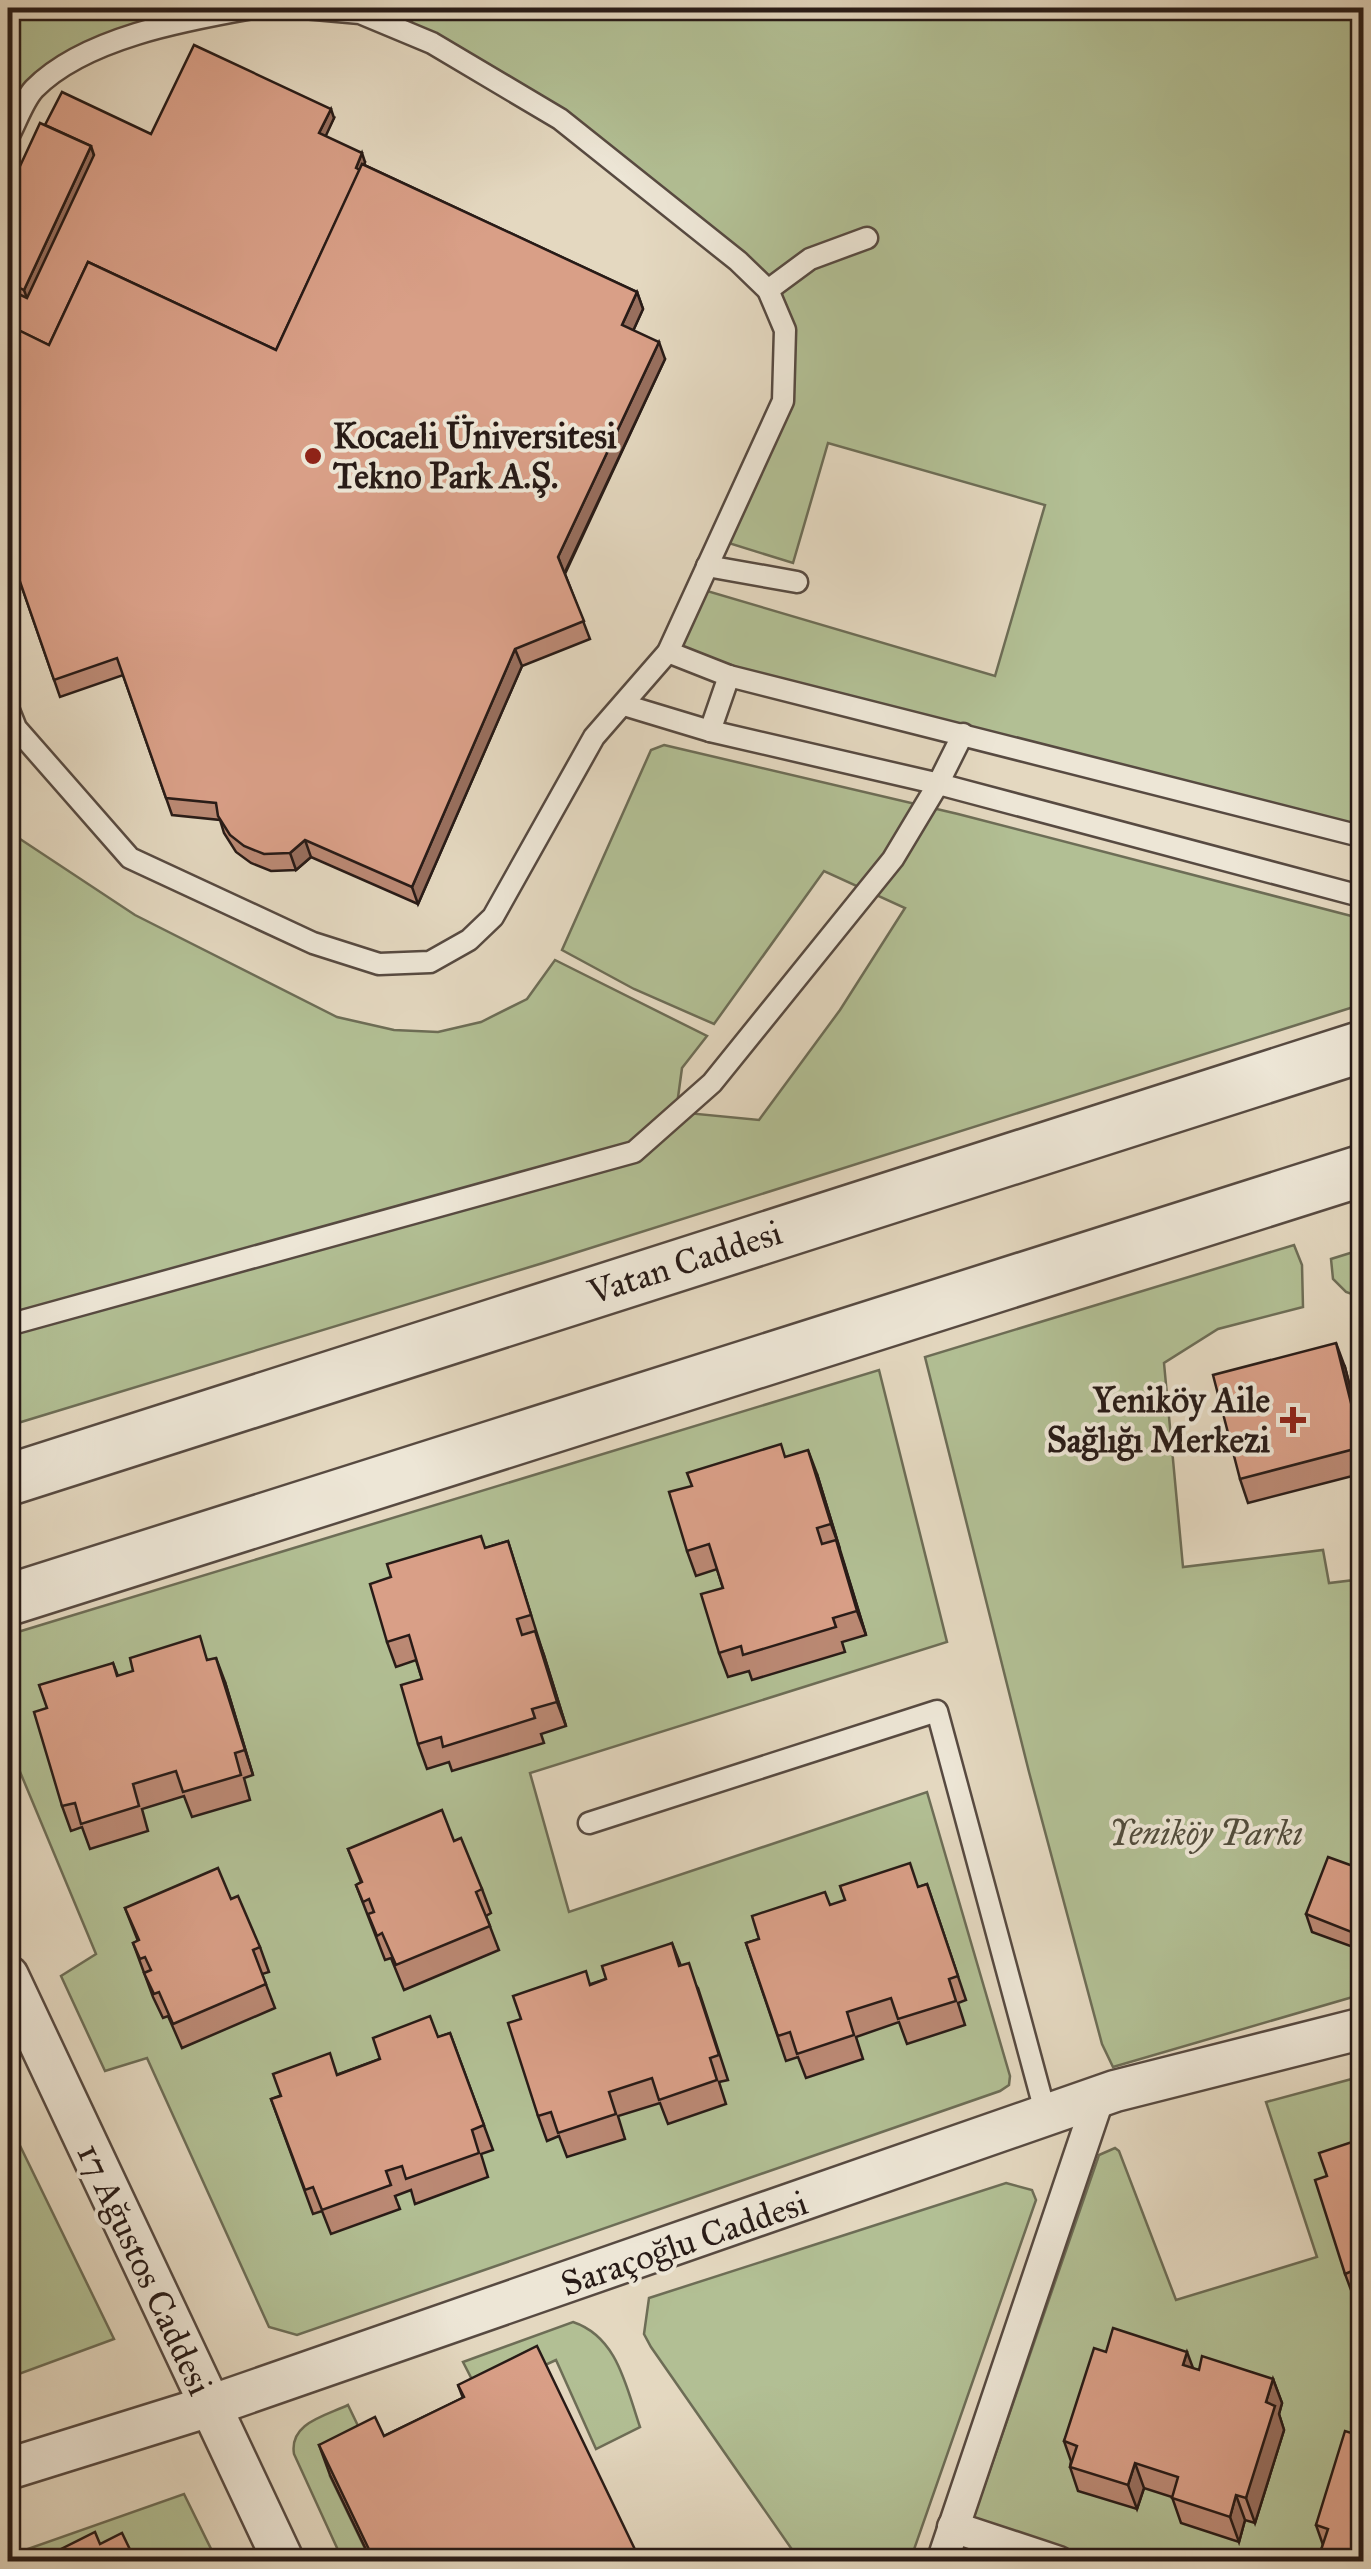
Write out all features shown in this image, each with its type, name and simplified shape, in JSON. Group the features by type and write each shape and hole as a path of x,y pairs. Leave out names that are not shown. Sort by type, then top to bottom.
{"street":[{"name":"Vatan Caddesi","path":"8,1480 1364,1046"},
{"path":"8,1600 1364,1170"},
{"name":"17 Ağustos Caddesi","path":"8,1976 284,2562"},
{"name":"Saraçoğlu Caddesi","path":"8,2469 210,2406 1099,2096 1364,2028"},
{"path":"942,2562 1099,2096"},
{"path":"953,2527 1059,2562"}],"lane":[{"path":"8,138 34,90 90,50 192,19 253,8"},
{"path":"8,708 16,728 130,858 313,943 379,964 430,962 469,940 494,917 594,738 668,652 783,400 785,330 768,290 738,262 560,119 432,43 360,13 304,8"},
{"path":"768,290 810,259 867,238"},
{"path":"708,566 796,582"},
{"path":"668,652 730,676 1364,837"},
{"path":"710,731 730,676"},
{"path":"624,705 710,731 938,784 1364,897"},
{"path":"8,1324 634,1152 712,1084 893,859 963,734"},
{"path":"8,741 42,758"},
{"path":"589,1823 937,1711 1046,2115"}],"green space":[{"path":"8,8 165,8 169,26 90,50 33,90 8,137"},
{"path":"418,8 1363,8 1363,837 668,652 697,588 995,676 1045,505 828,443 793,563 719,540 783,401 785,330 768,290 560,119 408,30"},
{"path":"664,745 958,814 1363,919 1363,1004 543,1263 8,1426 8,831 135,915 337,1017 394,1030 438,1032 481,1022 527,999 555,960 707,1036 682,1068 676,1112 759,1120 840,1010 905,908 824,871 714,1024 634,989 562,950 651,750"},
{"name":"Yeniköy Parkı","path":"1294,1245 1302,1265 1303,1307 1218,1329 1164,1363 1183,1567 1323,1550 1329,1583 1363,1579 1363,1994 1113,2067 1102,2044 1029,1772 925,1357"},
{"path":"1364,1249 1363,1298 1346,1292 1333,1279 1331,1259"},
{"path":"879,1370 947,1642 530,1773 569,1912 927,1792 1010,2076 1009,2085 297,2335 269,2327 147,2058 105,2071 61,1976 96,1954 8,1743 8,1635"},
{"path":"1363,2076 1363,2561 958,2562 1099,2155 1115,2148 1119,2151 1176,2300 1317,2257 1266,2102"},
{"path":"8,2121 114,2339 8,2378"},
{"path":"1006,2183 1032,2190 1036,2200 910,2561 800,2561 651,2347 644,2334 649,2298"},
{"path":"573,2322 588,2329 610,2351 625,2380 640,2427 596,2449 556,2360 480,2395 463,2362"},
{"path":"348,2405 372,2455 330,2476 371,2561 343,2561 294,2454 294,2443 303,2428"},
{"path":"184,2494 217,2561 8,2562 8,2556"}],"building":[{"path":"194,45 331,109 319,133 362,153 356,168 360,170 276,350 88,262 49,345 8,325 8,289 27,298 94,155 91,146 45,125 62,92 151,134"},
{"path":"40,123 91,146 24,290 8,282 8,192"},
{"name":"Kocaeli Üniversitesi Tekno Park A.Ş.","path":"362,164 637,292 622,325 659,342 558,557 584,621 515,649 412,887 305,840 290,853 264,854 230,835 218,816 216,803 166,798 117,658 54,680 8,547 8,325 49,345 88,262 276,350"},
{"name":"Yeniköy Aile Sağlığı Merkezi","path":"1336,1343 1362,1447 1240,1479 1213,1375"},
{"path":"781,1444 785,1457 808,1450 831,1524 817,1528 822,1544 836,1540 857,1611 833,1618 836,1627 743,1655 741,1646 719,1653 701,1594 723,1588 709,1544 687,1551 669,1492 692,1486 687,1473"},
{"path":"481,1536 485,1548 508,1541 531,1615 517,1619 522,1635 535,1631 557,1702 532,1709 535,1718 443,1747 441,1737 418,1744 401,1685 422,1679 409,1635 387,1642 370,1584 391,1577 387,1564"},
{"path":"200,1636 207,1660 216,1658 245,1750 235,1753 241,1775 183,1792 176,1771 133,1784 139,1806 81,1824 75,1803 62,1806 34,1712 47,1708 39,1685 113,1663 117,1676 133,1671 130,1658"},
{"path":"442,1810 454,1841 461,1838 482,1889 476,1892 490,1926 396,1965 382,1933 377,1936 368,1914 374,1912 369,1899 363,1902 356,1885 362,1882 348,1849"},
{"path":"1328,1857 1364,1870 1364,1937 1306,1914"},
{"path":"910,1863 918,1887 927,1884 958,1976 949,1979 956,2001 898,2019 891,1998 847,2012 854,2035 797,2054 790,2032 778,2036 746,1943 759,1939 752,1916 825,1892 830,1905 845,1900 840,1886"},
{"path":"218,1868 231,1899 238,1896 260,1947 253,1950 266,1984 173,2024 159,1992 154,1994 144,1973 151,1970 145,1957 140,1959 133,1943 139,1940 125,1908"},
{"path":"672,1943 679,1966 689,1963 719,2055 710,2058 717,2080 659,2100 652,2078 609,2092 616,2114 558,2133 551,2112 538,2116 508,2023 521,2019 513,1996 586,1971 590,1985 606,1979 602,1966"},
{"path":"430,2016 438,2037 450,2033 484,2125 472,2130 479,2153 406,2179 402,2166 386,2171 391,2185 322,2210 313,2187 305,2190 271,2099 281,2096 273,2074 330,2053 337,2075 380,2059 373,2038"},
{"path":"1364,2138 1364,2287 1357,2269 1345,2274 1315,2180 1327,2176 1319,2153"},
{"path":"1113,2328 1187,2352 1183,2365 1199,2370 1202,2356 1273,2379 1266,2402 1275,2406 1246,2498 1236,2495 1230,2517 1172,2498 1178,2477 1135,2463 1128,2485 1070,2467 1077,2446 1064,2441 1094,2348 1106,2352"},
{"path":"537,2346 641,2562 375,2562 319,2445 375,2417 384,2436 464,2397 458,2385"},
{"path":"1364,2416 1364,2562 1357,2562 1321,2550 1328,2529 1316,2525 1345,2431 1358,2435"},
{"path":"95,2532 100,2544 122,2533 136,2562 35,2562"}],"place":[{"name":"Kocaeli Üniversitesi Tekno Park A.Ş.","path":"313,456"},
{"name":"Yeniköy Aile Sağlığı Merkezi","path":"1293,1420"}]}
